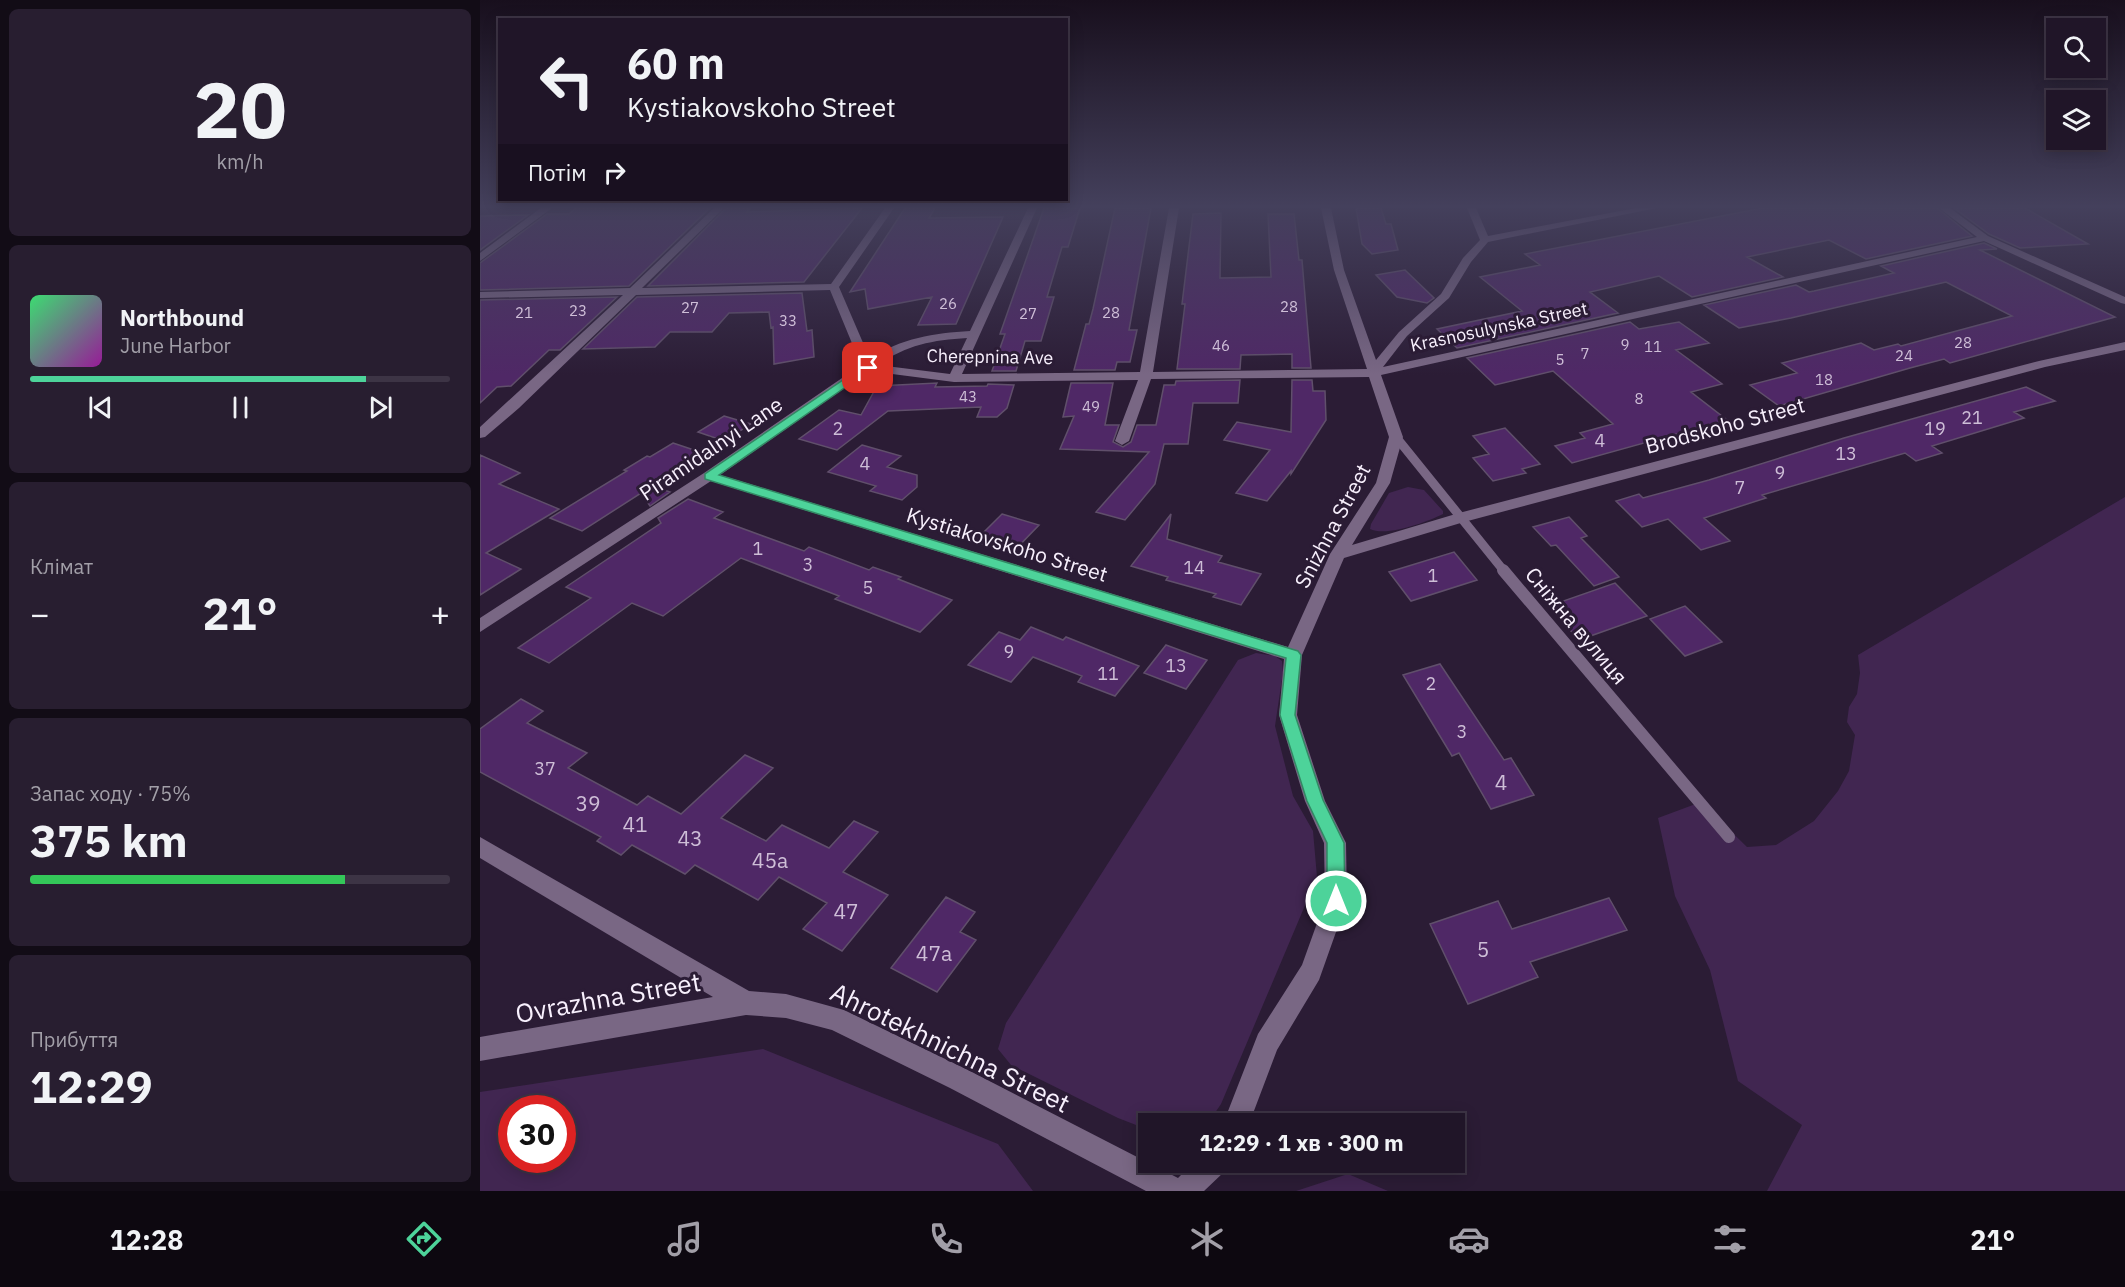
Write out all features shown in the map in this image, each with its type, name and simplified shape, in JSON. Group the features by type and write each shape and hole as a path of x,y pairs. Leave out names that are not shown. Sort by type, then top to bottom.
{"street":[{"path":"480,434 514,405 660,264"},
{"path":"834,287 851,264"},
{"path":"954,378 1007,264"},
{"path":"1122,441 1146,376 1165,264"},
{"path":"1338,264 1372,373 1396,437"},
{"path":"1372,373 1403,334 1445,297 1465,264"},
{"name":"Krasnosulynska Street","path":"1372,373 1869,264"},
{"path":"2042,264 2125,301"},
{"path":"480,295 834,287"},
{"path":"834,287 868,368"},
{"name":"Piramidalnyi Lane","path":"480,626 709,476 904,343 927,337 975,334"},
{"name":"Brodskoho Street","path":"1338,554 1459,518 2043,364 2125,346"},
{"name":"Cherepnina Ave","path":"868,368 954,378 1372,373"},
{"name":"Snizhna Street","path":"1240,1113 1267,1043 1311,972 1336,901 1335,843 1315,801 1288,715 1293,655 1338,554 1383,483 1396,437"},
{"name":"Kystiakovskoho Street","path":"709,476 1293,655"},
{"name":"Ahrotekhnichna Street","path":"480,847 746,1003 786,1006 835,1019 959,1079 1174,1191"},
{"name":"Ovrazhna Street","path":"480,1049 746,1003"},
{"path":"1185,1191 1203,1173"}],"lane":[{"name":"Сніжна вулиця","path":"1396,437 1459,518 1729,837"}],"shaded area":[{"path":"1408,487 1424,490 1443,511 1443,514 1396,530 1370,529 1389,493"},
{"path":"2125,497 2125,1191 1767,1191 1802,1125 1738,1081 1710,970 1675,896 1658,818 1701,802 1747,847 1776,845 1814,821 1838,791 1849,771 1855,735 1847,722 1849,707 1857,694 1860,673 1858,655"},
{"path":"1256,653 1275,656 1282,661 1283,672 1275,726 1293,796 1313,831 1317,877 1221,1104 1215,1113 1138,1113 1138,1126 1011,1065 998,1049 1006,1023 1238,660"},
{"path":"763,1049 998,1144 1033,1191 480,1191 480,1092"},
{"path":"1348,1174 1388,1191 1296,1191"}],"building":[{"path":"480,264 652,264 629,286 480,290"},
{"path":"670,264 818,264 804,282 648,286"},
{"path":"869,264 983,264 956,324 918,325 932,297 868,309 865,289 850,292"},
{"path":"1025,264 1057,264 1047,297 1054,297 1041,341 1025,341 1016,371 992,371 1005,334 1000,334"},
{"path":"1103,264 1141,264 1129,330 1137,330 1130,362 1117,362 1115,370 1074,370 1086,324 1089,324"},
{"path":"1187,264 1220,264 1220,278 1271,277 1270,264 1302,264 1311,368 1292,368 1292,354 1241,355 1240,369 1177,369 1185,304 1182,304"},
{"path":"1538,264 1759,264 1783,277 1692,297 1659,276 1590,292 1618,313 1457,348 1437,329 1522,311 1480,277 1540,265"},
{"path":"1892,264 2007,264 2115,317 1950,363 1944,359 1910,368 1779,406 1750,385 1797,373 1782,363 1861,343 1874,350 1898,344 1901,346 2012,316 1946,282 1739,328 1704,305 1796,285 1809,292 1894,273 1881,266"},
{"path":"1405,270 1434,298 1427,303 1397,297 1376,275"},
{"path":"802,293 807,331 812,330 814,357 774,364 773,327 771,328 769,312 729,313 712,332 670,332 655,347 583,349 637,297"},
{"path":"617,297 560,350 549,350 511,386 497,387 480,403 480,300"},
{"path":"1630,322 1639,329 1679,322 1709,343 1676,350 1722,384 1691,392 1727,420 1572,463 1555,446 1585,438 1580,433 1613,424 1553,371 1495,385 1467,358"},
{"path":"1240,380 1238,403 1193,403 1188,444 1164,444 1155,484 1125,520 1096,512 1149,452 1060,449 1074,416 1063,417 1071,383 1113,383 1105,425 1119,425 1113,442 1123,447 1131,442 1137,425 1156,425 1164,385 1175,385 1176,381"},
{"path":"1292,380 1312,380 1313,391 1325,391 1326,420 1291,474 1291,471 1267,501 1236,493 1270,450 1224,440 1237,422 1291,432"},
{"path":"937,383 935,387 1014,385 1007,408 997,417 977,417 981,407 888,411 837,450 799,439 839,410 861,415 877,386"},
{"path":"2026,387 2055,401 2014,412 2024,418 1932,446 1942,453 1916,461 1905,453 1762,495 1766,498 1704,518 1730,541 1701,550 1668,519 1642,527 1616,501 1639,494 1643,498 1709,480 1844,438"},
{"path":"724,416 751,424 724,441 698,432"},
{"path":"1505,428 1540,464 1522,469 1526,473 1493,481 1473,458 1489,454 1473,436"},
{"path":"673,443 700,452 649,485 670,492 650,506 641,493 582,531 550,518 627,471 624,470"},
{"path":"862,445 901,456 887,467 917,475 917,487 902,500 870,491 876,486 828,472"},
{"path":"480,455 520,473 499,484 559,509 486,553 521,569 480,595"},
{"path":"688,499 723,512 714,518 804,551 809,547 869,570 873,567 952,600 920,632 835,599 839,596 741,558 663,616 632,603 549,663 518,648 591,598 566,587 661,523 658,518"},
{"path":"1002,514 1039,525 1012,553 974,542"},
{"path":"1171,514 1167,539 1222,556 1218,562 1261,574 1241,605 1213,597 1216,594 1166,580 1168,577 1131,566"},
{"path":"1569,517 1587,536 1581,538 1619,577 1594,586 1556,545 1551,546 1533,527"},
{"path":"1454,552 1477,580 1411,601 1389,572"},
{"path":"1615,583 1647,616 1579,640 1549,606"},
{"path":"1685,606 1722,642 1685,656 1650,619"},
{"path":"1031,627 1063,640 1066,637 1139,666 1115,696 1078,682 1082,676 1033,657 1011,682 968,665 999,632 1020,640"},
{"path":"1166,645 1207,660 1186,689 1144,673"},
{"path":"1440,664 1504,760 1511,758 1534,795 1491,809 1459,753 1452,756 1403,675"},
{"path":"521,699 543,711 527,723 587,753 568,768 637,805 648,796 681,814 745,755 773,768 721,818 766,841 782,825 829,848 854,821 878,832 843,872 888,895 842,951 803,929 827,903 779,877 758,900 695,865 685,874 632,845 621,855 597,841 601,837 480,772 480,729"},
{"path":"946,897 975,912 960,932 976,940 937,992 891,968"},
{"path":"1609,898 1627,930 1530,962 1538,977 1468,1004 1430,924 1498,901 1512,929"}],"route":[{"path":"868,368 709,476 1293,655 1288,715 1315,801 1335,843 1336,901"}]}
